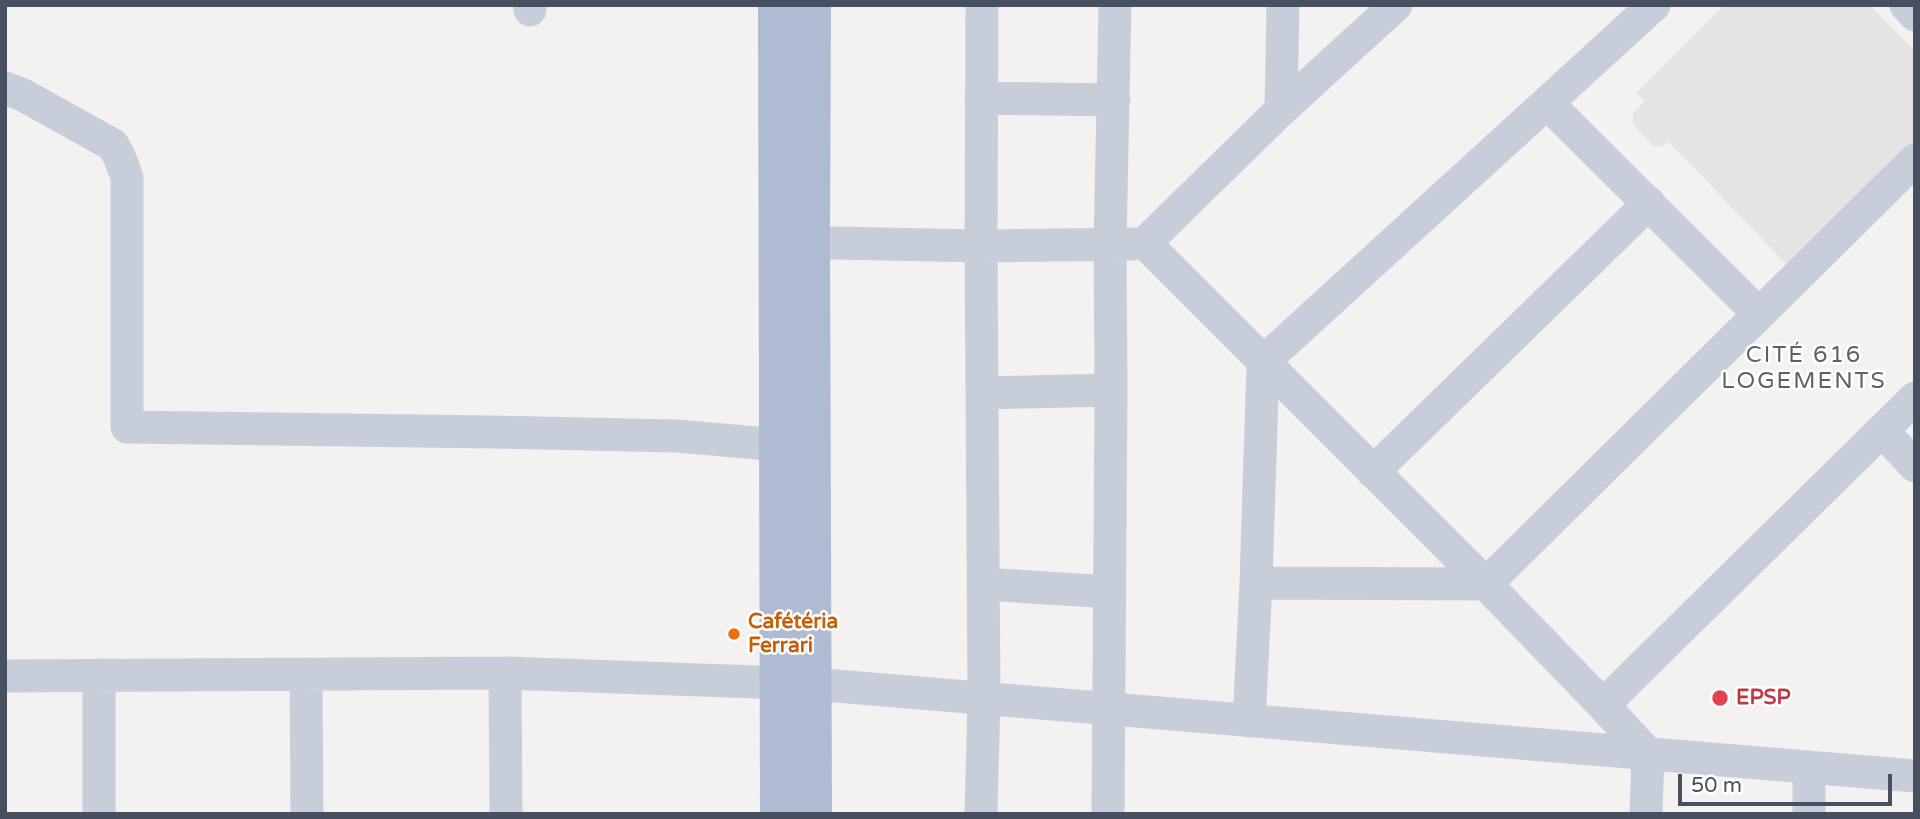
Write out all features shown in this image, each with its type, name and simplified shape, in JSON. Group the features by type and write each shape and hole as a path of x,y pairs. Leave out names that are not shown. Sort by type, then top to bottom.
{"main road":[{"path":"777,5 794,242 796,683 813,814"},
{"path":"794,242 812,5"},
{"path":"779,814 796,683"}],"street":[{"path":"981,814 985,698 982,5"},
{"path":"1108,814 1110,245 1115,5"},
{"path":"1280,110 1283,5"},
{"path":"794,242 981,246 1145,243 1280,110 1396,5"},
{"path":"1249,721 1263,362 1654,5"},
{"path":"1906,5 1915,15"},
{"path":"5,88 23,95 113,145 127,177 127,427 677,436 794,446"},
{"path":"981,98 1114,100"},
{"path":"1547,103 1758,313"},
{"path":"1256,583 1486,584 1915,159"},
{"path":"1373,472 1648,203"},
{"path":"1145,243 1486,584 1648,754 1646,814"},
{"path":"982,393 1111,390"},
{"path":"1603,705 1915,398"},
{"path":"1882,430 1915,466"},
{"path":"984,584 1110,592"},
{"path":"505,673 506,814"},
{"path":"5,676 505,673 796,683 1915,776"},
{"path":"306,674 307,814"},
{"path":"99,675 99,814"},
{"path":"1809,767 1809,814"}],"shaded area":[{"path":"1724,5 1870,5 1915,51 1915,147 1789,267 1669,142 1660,147 1652,145 1633,124 1633,113 1645,101 1636,93"}],"place":[{"name":"Cafétéria Ferrari","path":"734,634"},
{"name":"EPSP","path":"1720,698"}],"district":[{"name":"CITÉ 616 LOGEMENTS","path":"1804,369"}]}
